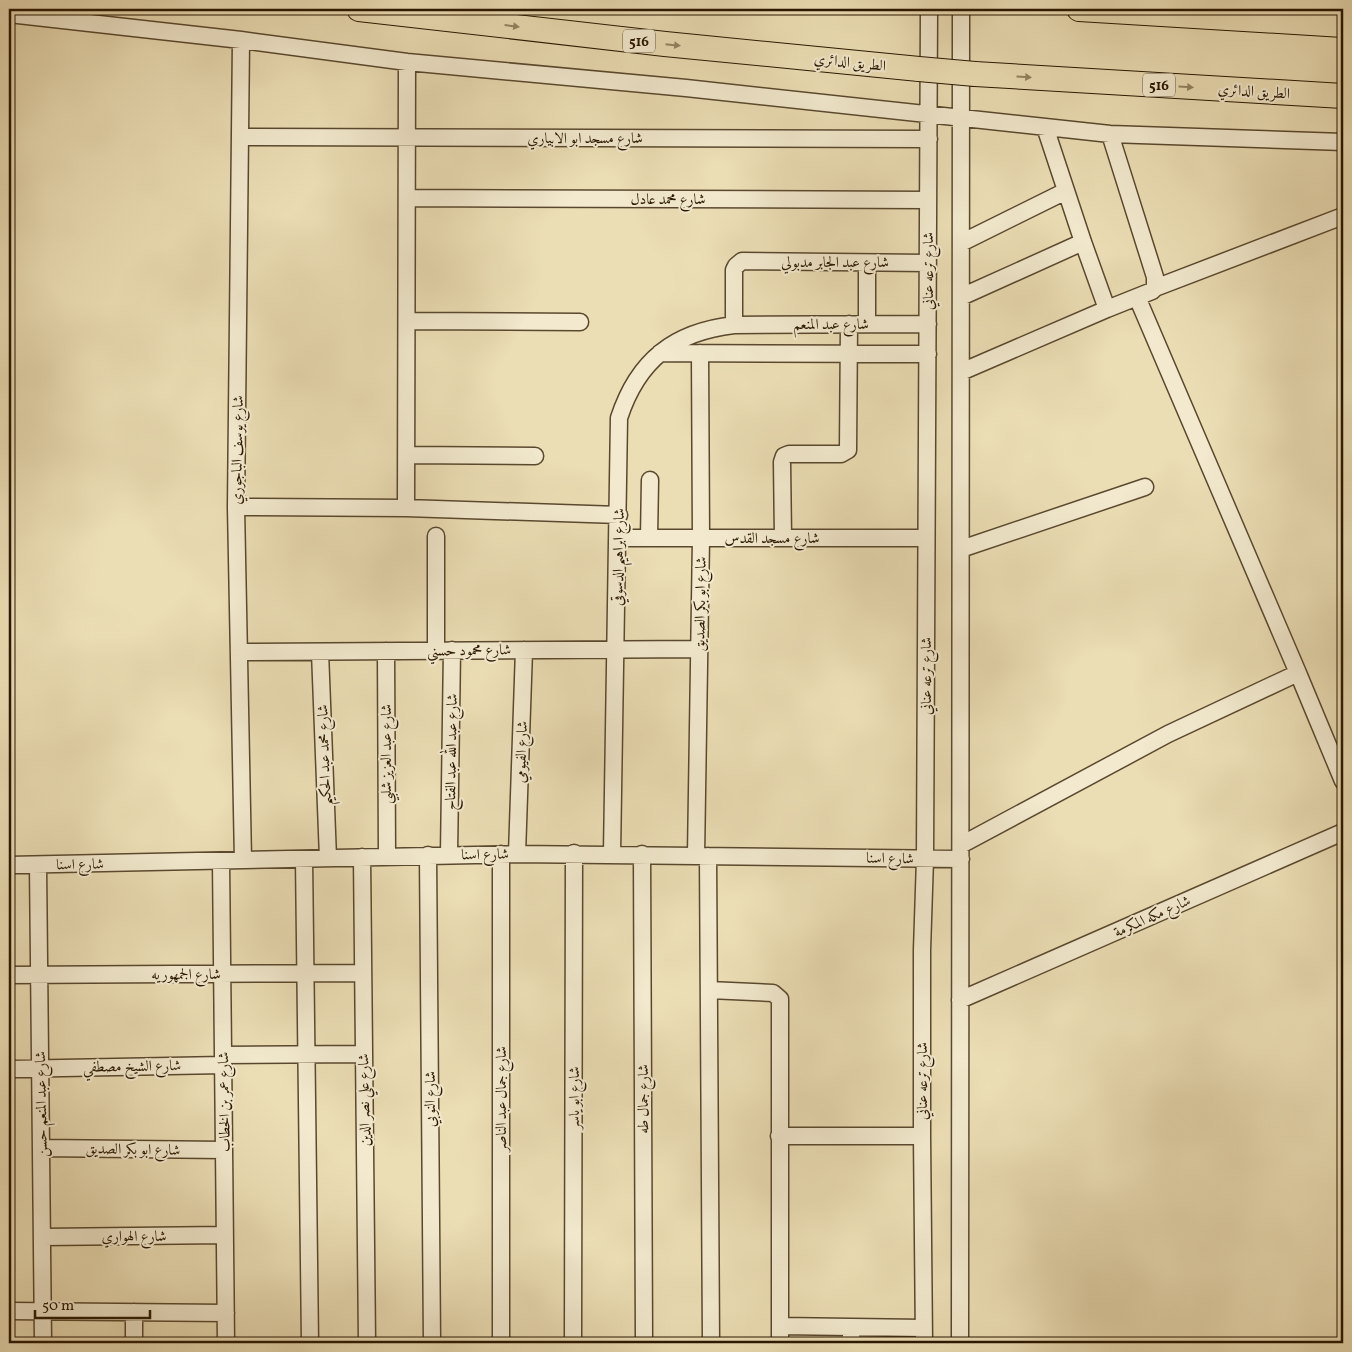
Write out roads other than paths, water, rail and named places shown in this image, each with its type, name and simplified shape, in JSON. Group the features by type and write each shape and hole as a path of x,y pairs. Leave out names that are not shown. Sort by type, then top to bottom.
{"highway":[{"name":"الطريق الدائري","path":"359,9 665,44 975,74 1343,96"},
{"path":"1079,9 1343,25"}],"street":[{"name":"شارع ترعه عناني","path":"924,1336 922,950 925,859 929,9"},
{"path":"960,1343 961,9"},
{"path":"9,14 241,40 407,62 686,88 1110,134 1343,142"},
{"name":"شارع يوسف الباجوري","path":"241,40 236,507 243,860"},
{"path":"406,508 407,62"},
{"path":"1046,127 1107,309"},
{"path":"1110,134 1155,278 1155,288"},
{"name":"شارع مسجد ابو الابياري","path":"241,137 929,140"},
{"path":"961,243 1066,191"},
{"name":"شارع محمد عادل","path":"407,198 928,200"},
{"path":"961,372 1152,291 1155,288 1343,216"},
{"path":"961,298 1083,242"},
{"name":"شارع عبد الجابر مدبولي","path":"734,325 734,270 742,262 928,263"},
{"path":"867,263 867,324"},
{"path":"1137,297 1343,781"},
{"path":"407,321 580,322"},
{"path":"783,538 782,462 784,456 789,454 841,454 848,450 849,324"},
{"name":"شارع عبد المنعم","path":"734,325 928,324"},
{"name":"شارع ابراهيم الدسوقي","path":"612,854 617,649 619,418 625,399 634,382 646,366 660,353 677,341 695,332 714,327 734,325"},
{"path":"797,325 797,353"},
{"path":"660,353 928,354"},
{"name":"شارع ابو بكر الصديق","path":"700,353 701,538 698,649 702,856 709,990 711,1343"},
{"path":"406,455 535,456"},
{"path":"649,538 650,480"},
{"path":"961,549 1146,487"},
{"path":"236,507 406,508 619,514"},
{"name":"شارع عبد الله عبد الفتاح","path":"436,536 444,651 449,854"},
{"name":"شارع مسجد القدس","path":"618,538 926,538"},
{"name":"شارع محمود حسني","path":"239,652 698,649"},
{"name":"شارع الفيومي","path":"509,854 524,650"},
{"name":"شارع عبد العزيز شلبي","path":"386,651 387,856"},
{"name":"شارع محمد عبد الحكيم","path":"320,652 328,858"},
{"path":"961,852 1168,734 1298,673"},
{"name":"شارع مكه المكرمة","path":"960,1000 1343,832"},
{"name":"شارع اسنا","path":"9,865 449,854 574,853 925,859 961,852"},
{"name":"شارع ابو ياسر","path":"573,1343 574,853"},
{"name":"شارع جمال عبد الناصر","path":"501,1343 509,854"},
{"name":"شارع جمال طه","path":"642,854 644,1343"},
{"name":"شارع النوبي","path":"428,855 432,1343"},
{"name":"شارع علي نصر الدين","path":"362,857 367,1343"},
{"path":"304,859 310,1343"},
{"name":"شارع عمر بن الخطاب","path":"221,861 226,1343"},
{"name":"شارع عبد المنعم حسن","path":"38,865 43,1343"},
{"name":"شارع الجمهوريه","path":"9,975 363,973"},
{"path":"709,990 773,993 780,999 780,1343"},
{"name":"شارع الشيخ مصطفي","path":"9,1069 364,1054"},
{"path":"780,1136 922,1136"},
{"name":"شارع ابو بكر الصديق","path":"41,1148 224,1150"},
{"name":"شارع الهواري","path":"42,1237 225,1235"},
{"path":"9,1311 226,1313"},
{"path":"134,1312 134,1343"},
{"path":"780,1326 851,1335 924,1336"}]}
